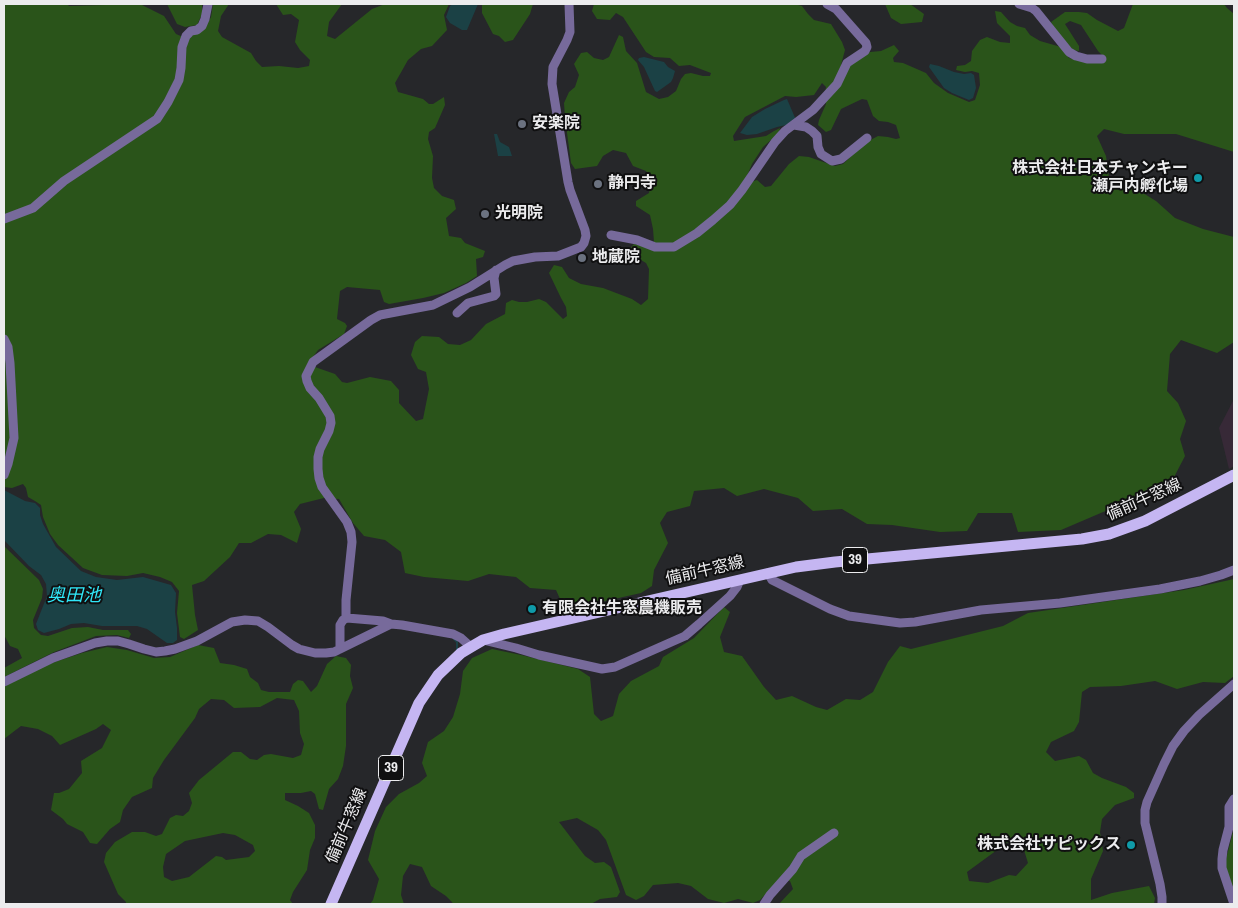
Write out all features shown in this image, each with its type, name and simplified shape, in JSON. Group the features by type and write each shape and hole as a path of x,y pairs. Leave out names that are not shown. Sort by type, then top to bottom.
{"main road":[{"name":"備前牛窓線","path":"331,904 419,703 438,675 461,653 483,640 796,567 1082,539 1109,534 1145,521 1234,475"}],"street":[{"path":"4,219 33,208 64,181 157,119 179,80 182,47 186,36 191,31 197,30 202,26 208,4"},
{"path":"347,618 346,600 352,542 351,532 347,522 322,488 319,478 318,457 329,431 330,416 324,405 310,388 306,381 306,376 313,362 326,351 380,315 433,305 470,287 513,261 558,256 580,247 586,240 585,230 568,182 552,84 553,67 570,32 569,4"},
{"path":"611,235 637,240 655,247 674,247 713,220 730,204 784,131 813,110 825,98 840,79 847,63 865,51 867,47 866,43 836,9 827,4"},
{"path":"1020,4 1036,11 1069,52 1086,59 1102,59"},
{"path":"794,125 806,127 812,131 817,136 821,154 832,161 841,159 867,138"},
{"path":"457,313 468,303 496,294 494,278 496,270"},
{"path":"4,339 8,347 10,363 14,438 4,474"},
{"path":"768,573 772,580 830,609 849,616 900,623 981,610 1060,603 1160,589 1220,576 1234,570"},
{"path":"483,640 602,669 615,667 685,636 730,596 740,580"},
{"path":"340,649 340,626 343,620 347,618 383,621 453,634 471,647"},
{"path":"4,682 53,658 95,643 118,641 156,652 165,651 197,640 232,622 245,620 258,621 268,626 292,646 315,654 340,649 391,624"},
{"path":"1162,904 1160,884 1145,823 1147,802 1173,746 1184,731 1234,684"},
{"path":"1234,799 1229,807 1229,827 1222,859 1222,868 1234,904"},
{"path":"764,904 793,869 801,856 834,833"}],"shaded area":[{"path":"1234,399 1234,466 1229,469 1219,428"}],"green space":[{"path":"4,4 67,4 69,6 140,4 164,16 176,34 183,37 205,28 211,17 213,4 229,4 221,16 218,31 222,37 251,53 262,67 298,68 309,66 310,60 295,42 299,20 291,14 283,15 276,4 342,4 329,22 327,36 335,39 372,9 385,4 449,4 444,15 447,30 432,46 421,49 408,60 395,83 398,92 423,99 429,104 433,104 444,97 445,105 435,128 429,132 428,139 433,156 432,178 434,188 442,196 454,200 456,209 446,218 449,236 461,238 465,243 485,251 483,257 476,259 477,276 444,293 389,304 384,302 380,290 347,287 340,291 337,319 347,326 344,334 318,350 313,357 315,367 335,374 342,382 347,383 370,377 391,381 399,390 399,403 416,421 423,419 429,389 426,372 418,369 411,355 415,342 422,336 439,337 448,344 460,345 471,340 486,324 505,314 506,303 512,300 527,302 539,299 546,302 563,319 567,316 566,307 549,273 554,265 562,267 569,278 581,284 603,288 632,299 641,305 648,299 649,269 646,263 634,256 631,247 634,244 649,247 654,242 650,215 636,206 636,201 649,193 651,180 646,171 633,166 626,153 613,150 603,156 597,166 575,169 571,163 564,103 569,92 575,87 579,75 574,64 581,53 587,52 594,58 603,60 609,57 619,35 623,37 626,51 637,63 646,92 659,99 668,97 676,91 685,74 710,76 711,73 690,65 679,66 670,58 654,57 646,52 623,17 616,13 610,20 597,19 592,11 594,4 794,4 802,6 814,20 831,24 845,50 841,65 849,64 870,52 881,51 894,45 899,51 893,58 894,62 903,63 926,73 934,83 948,93 969,102 975,100 980,85 979,73 956,70 957,66 965,65 971,61 972,51 980,40 987,37 1000,42 1010,43 1010,36 997,23 995,11 1001,12 1010,22 1017,26 1025,28 1030,35 1040,41 1061,47 1069,58 1085,61 1104,57 1081,25 1070,21 1065,24 1079,46 1079,51 1073,50 1055,30 1051,22 1065,12 1087,13 1118,31 1124,28 1133,4 1224,4 1234,14 1234,152 1176,134 1124,134 1104,129 1097,136 1106,156 1109,178 1130,185 1156,201 1175,218 1203,229 1234,237 1234,342 1217,353 1181,340 1170,354 1167,391 1178,403 1186,421 1180,439 1185,456 1171,483 1061,530 1018,532 1012,513 978,513 967,531 940,532 892,525 867,524 842,509 813,511 798,498 764,489 737,496 724,488 694,491 690,506 667,512 660,523 668,543 654,570 652,586 641,593 565,610 556,590 530,588 516,577 489,574 468,581 424,577 405,573 401,552 385,540 364,536 353,523 339,499 324,498 300,504 294,512 301,529 297,543 281,535 268,534 251,543 239,543 230,557 204,581 192,585 198,630 184,639 180,637 177,613 179,591 172,582 143,573 127,576 102,575 83,568 58,545 50,534 43,517 41,505 28,497 23,484 12,488 4,487","holes":["822,83 826,87 826,104 818,125 826,132 831,130 841,109 862,99 867,100 873,116 879,121 896,125 900,138 878,136 865,143 843,164 835,166 809,157 799,156 789,164 771,186 765,187 757,180 751,182 746,178 763,147 779,133 780,128 766,136 734,141 733,136 745,117 785,96 814,95"]},
{"path":"167,4 202,4 202,14 197,25 185,27 177,24"},
{"path":"482,4 533,4 530,14 513,40 505,42 499,36 493,34 482,13"},
{"path":"885,4 910,4 924,14 922,22 901,24 891,18"},
{"path":"4,546 39,580 43,589 42,598 33,620 34,628 41,635 48,636 72,628 88,627 103,630 128,630 131,634 129,638 117,635 96,636 54,652 4,677 4,668 22,658 18,649 10,646 4,635"},
{"path":"1234,579 1234,676 1225,683 1203,682 1177,689 1155,681 1121,686 1090,687 1082,692 1079,722 1074,731 1051,742 1046,752 1055,761 1079,756 1086,760 1093,773 1126,787 1134,793 1134,798 1115,805 1102,819 1100,832 1103,851 1091,879 1091,900 1112,893 1149,886 1155,898 1154,904 779,904 793,889 790,881 778,881 760,900 753,903 738,899 724,903 708,899 691,886 678,883 653,885 644,896 636,900 626,895 606,840 598,830 577,818 559,822 585,856 595,863 604,862 611,867 620,892 617,897 600,899 591,904 453,904 446,896 431,886 422,867 410,864 403,876 401,895 404,904 370,904 379,879 368,860 375,831 386,807 399,794 419,783 427,776 422,763 428,742 444,731 453,717 460,694 463,671 472,658 492,649 578,669 590,677 594,714 601,721 613,716 619,694 631,681 659,666 663,657 694,638 724,607 730,612 720,637 724,652 742,656 764,687 776,700 792,696 827,710 846,699 860,700 873,692 888,662 900,646 911,649 1003,626 1028,613 1184,590","holes":["1008,842 1016,848 1024,850 1028,863 1016,876 1009,875 988,883 969,881 967,872"]},
{"path":"198,645 214,648 220,663 247,669 250,677 258,683 261,690 269,692 290,692 293,684 298,680 303,681 311,692 317,686 327,664 336,656 346,658 351,665 350,676 353,688 346,704 346,746 343,766 338,779 329,789 323,810 319,809 315,794 311,791 285,793 285,800 309,813 315,825 315,838 310,850 307,870 293,892 290,900 293,904 126,904 118,894 104,862 106,853 115,842 132,832 145,832 156,836 162,834 170,818 176,815 183,816 189,811 192,803 189,793 199,780 233,752 241,752 250,759 257,760 264,755 271,754 293,758 301,755 304,744 300,733 299,711 294,700 277,698 260,707 234,708 224,700 211,699 199,709 195,718 164,760 153,778 152,788 132,797 123,810 120,822 110,829 97,844 90,843 83,832 67,824 51,810 54,793 69,789 82,773 81,761 102,748 111,730 103,724 60,745 52,736 38,729 21,726 4,739 4,686 43,666 107,647 127,650 154,658 170,657","holes":["223,833 235,835 253,845 255,851 249,857 226,860 216,856 189,877 172,881 164,877 163,867 166,854 185,841"]},
{"path":"1234,828 1234,904 1224,881 1226,859"}],"water":[{"path":"453,4 478,4 467,30 462,30 450,23 446,17 450,6"},
{"path":"644,57 664,62 675,71 671,82 657,92 644,67 638,60"},
{"path":"930,64 954,72 971,73 974,75 976,88 973,98 969,100 944,88 929,67"},
{"path":"787,99 796,120 791,124 757,134 747,135 740,133 752,117"},
{"path":"494,134 497,134 500,142 509,147 512,156 498,156"},
{"name":"奥田池","path":"4,490 25,501 35,503 40,508 43,524 56,547 81,571 96,577 117,580 143,577 171,585 176,593 177,640 173,643 167,643 147,629 137,626 102,626 84,623 71,624 44,633 38,630 36,624 47,596 46,584 41,575 29,566 4,540"}],"waterway":[{"path":"454,639 457,642 457,650"}],"place":[{"name":"安楽院","path":"522,124"},
{"name":"株式会社日本チャンキー 瀬戸内孵化場","path":"1198,178"},
{"name":"静円寺","path":"598,184"},
{"name":"光明院","path":"485,214"},
{"name":"地蔵院","path":"582,258"},
{"name":"有限会社牛窓農機販売","path":"532,609"},
{"name":"株式会社サピックス","path":"1131,845"}]}
